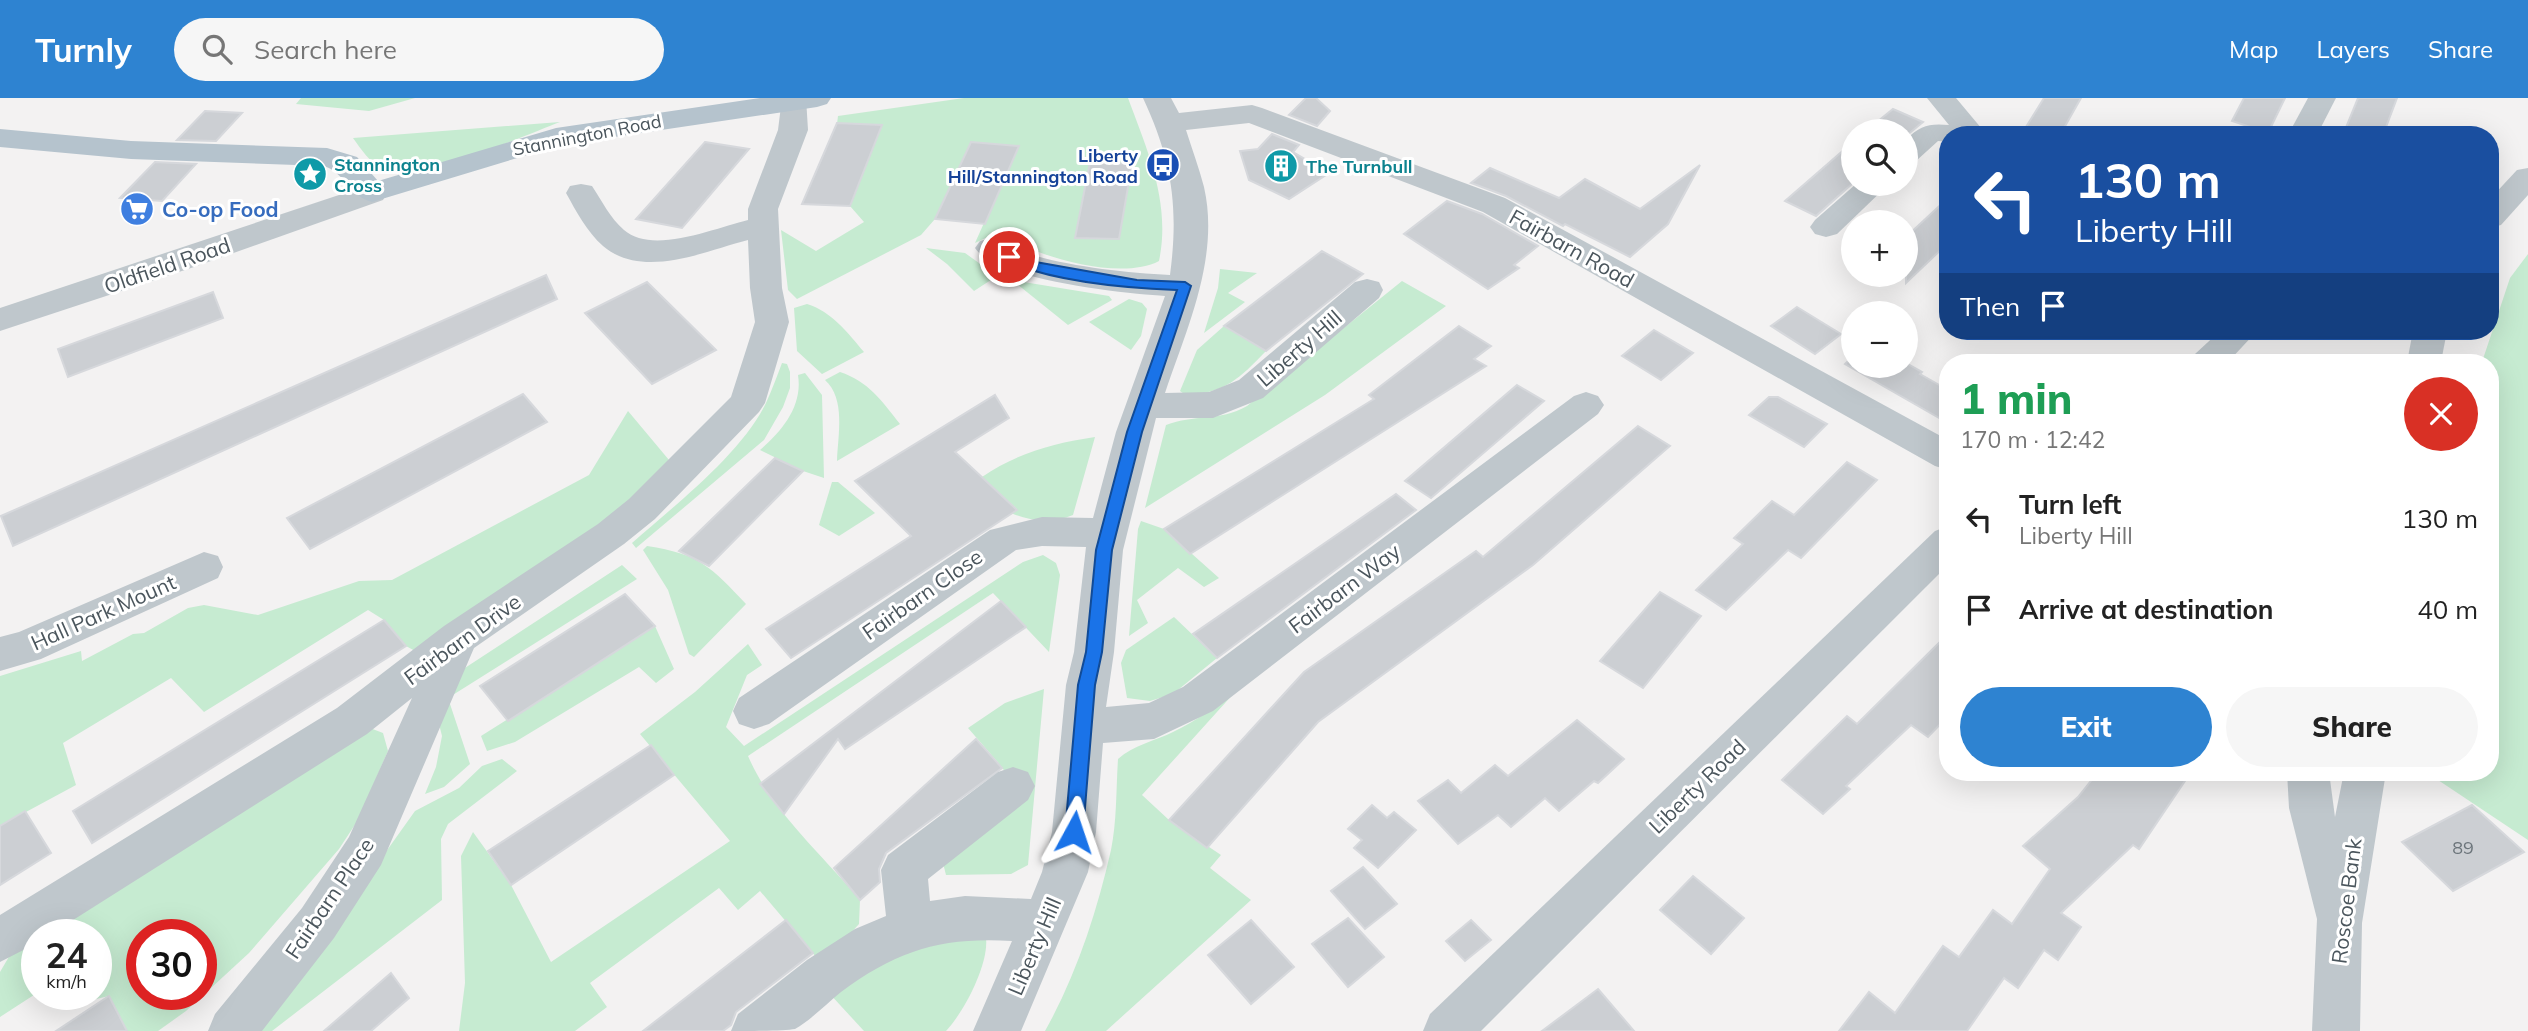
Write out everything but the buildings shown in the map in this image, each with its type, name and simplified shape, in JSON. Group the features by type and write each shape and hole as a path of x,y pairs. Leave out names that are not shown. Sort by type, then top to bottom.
{"main road":[{"name":"Stannington Road","path":"372,193 556,137 741,103 805,100"},
{"path":"0,138 131,150 327,157 346,163 372,193"}],"street":[{"path":"1941,98 1965,126"},
{"path":"2307,126 2322,98"},
{"name":"Fairbarn Drive","path":"0,940 121,867 352,720 458,638 621,526 642,509 747,402 772,322 766,288 763,209 805,100"},
{"name":"Liberty Hill","path":"997,1031 1065,872 1074,832 1083,727 1108,534 1134,432 1185,286 1191,238 1189,189 1163,110"},
{"name":"Fairbarn Road","path":"1163,110 1252,114 1494,205 1939,452"},
{"path":"1918,144 1931,132 1939,133"},
{"path":"2499,208 2528,177"},
{"name":"Oldfield Road","path":"0,320 183,260 372,193"},
{"path":"581,193 600,223 621,246 630,249 666,251 762,226"},
{"path":"1826,228 1861,196"},
{"path":"991,248 1027,265 1137,284 1185,286"},
{"name":"Liberty Hill","path":"1144,406 1213,405 1251,389 1367,290"},
{"path":"2216,354 2230,340"},
{"name":"Fairbarn Way","path":"1083,727 1154,721 1198,698 1586,405"},
{"name":"Fairbarn Close","path":"754,710 1003,540 1030,532 1055,530 1108,534"},
{"name":"Liberty Road","path":"1447,1031 1939,550"},
{"name":"Hall Park Mount","path":"0,654 27,647 204,567"},
{"name":"Fairbarn Place","path":"232,1031 318,923 365,851 458,638"},
{"path":"2309,781 2311,808 2339,923"},
{"name":"Roscoe Bank","path":"2336,1031 2339,923 2363,781"},
{"path":"910,929 904,870 1013,786"},
{"path":"755,1031 851,955 910,929 952,919 1045,921"}],"green space":[{"path":"301,98 415,98 369,111 296,104"},
{"path":"964,98 1128,98 1150,158 1160,198 1162,240 1159,261 1130,268 1095,267 1045,254 996,233 975,243 1018,147 971,142 935,219 921,235 797,299 788,290 781,230 816,251 864,222 850,206 882,126 837,124 838,116","holes":["1090,162 1132,164 1119,239 1075,237"]},
{"path":"560,122 471,156 420,170 399,172 378,166 353,138"},
{"path":"926,248 965,253 997,276 974,291"},
{"path":"2528,254 2528,840 2440,781 2499,781 2499,354 2485,354 2489,340 2499,340 2499,311 2510,278"},
{"path":"1220,269 1257,273 1228,293 1245,302 1204,333 1218,288"},
{"path":"1012,280 1109,296 1112,300 1068,325"},
{"path":"1402,281 1446,306 1325,395 1145,508 1166,425 1226,414 1247,406"},
{"path":"1129,299 1142,303 1147,309 1141,336 1131,350 1089,322"},
{"path":"807,304 831,317 864,352 822,374 797,351 794,308"},
{"path":"1224,326 1266,351 1231,382 1212,391 1187,396 1180,391 1197,350"},
{"path":"782,363 787,364 790,372 790,388 783,407 764,440 636,548 632,543 706,478 741,441 766,403"},
{"path":"840,372 867,386 900,424 837,461 838,407 832,388 825,380"},
{"path":"805,373 822,395 824,478 760,450 776,435 789,417 797,397 798,375"},
{"path":"628,411 669,460 642,495 415,651 406,646 384,620 368,610 204,712 171,678 63,743 76,785 0,826 0,676 81,651 82,661 133,634 144,633 188,608 204,605 258,615 359,581 392,580 589,475"},
{"path":"1095,437 1073,515 1042,520 1011,513 1017,509 982,477 1009,461 1036,450"},
{"path":"832,482 838,482 875,513 839,536 819,525"},
{"path":"1141,521 1164,529 1219,578 1204,587 1178,568 1137,600 1148,623 1129,636 1138,529"},
{"path":"647,546 680,553 703,564 746,604 694,657 689,654 668,590 643,550"},
{"path":"1043,555 1056,563 1060,575 1049,652 993,593 748,756 758,777 784,814 860,900 859,924 849,935 816,957 760,891 738,910 719,888 590,983 607,1007 575,1031 459,1031 465,983 461,856 473,832 511,885 551,962 730,841 640,734 695,692 748,644 762,665 747,675 726,727 744,746 1023,562"},
{"path":"622,565 637,579 448,698 470,764 444,787 425,794 436,767 442,736 436,712 448,679"},
{"path":"1174,617 1217,658 1173,694 1150,701 1127,698 1121,663 1126,650"},
{"path":"655,626 674,669 656,683 639,667 515,742 487,751 481,736"},
{"path":"1044,689 1028,865 1011,874 946,875 943,863 1021,801 1002,767 968,728 1005,703"},
{"path":"1235,692 1142,795 1169,820 1221,855 1210,868 1251,900 1106,1031 1045,1031 1076,966 1105,873 1114,828 1118,759 1137,747 1190,723"},
{"path":"370,728 383,733 388,751 358,820 339,849 249,953 217,982 217,919 126,919 126,1010 187,1010 158,1031 127,1031 112,1002 112,919 56,919"},
{"path":"502,759 517,771 448,824 441,839 442,900 272,1031 232,1031 348,905 415,811 459,788 482,766"},
{"path":"986,938 984,961 974,987 946,1031 864,1031 829,993 901,939"},
{"path":"21,941 21,1003 0,1017 0,972"}],"place":[{"name":"Liberty Hill/Stannington Road","path":"1163,165"},
{"name":"The Turnbull","path":"1281,166"},
{"name":"Stannington Cross","path":"310,174"},
{"name":"Co-op Food","path":"137,209"}],"route":[{"path":"1009,257 1027,265 1070,273 1137,284 1185,286 1134,432 1104,550 1094,652 1087,685 1074,832"}]}
